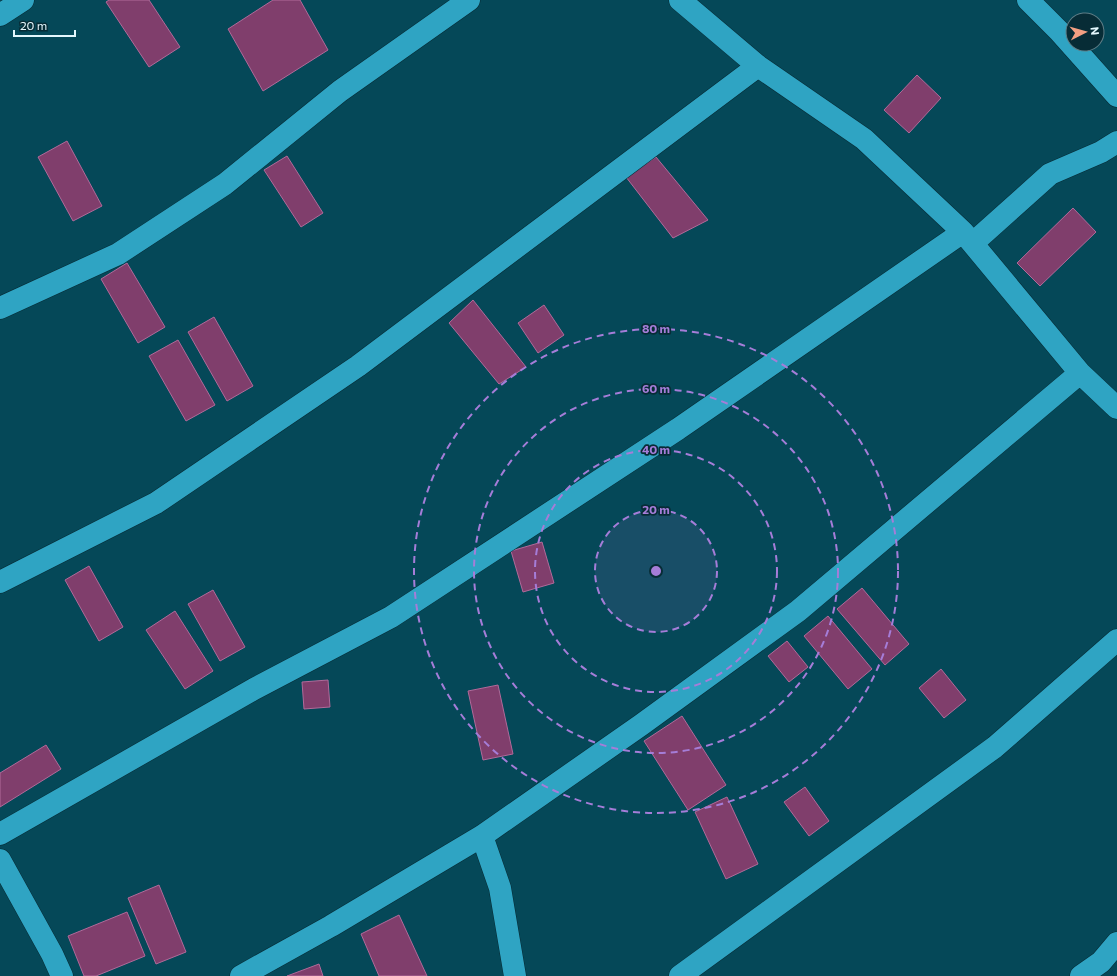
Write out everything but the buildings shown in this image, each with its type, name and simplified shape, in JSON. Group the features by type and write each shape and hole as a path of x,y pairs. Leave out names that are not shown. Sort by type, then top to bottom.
{"street":[{"path":"0,15 23,0"},
{"path":"0,308 118,254 224,184 340,91 468,0"},
{"path":"680,0 758,66 864,139 968,237 1080,373 1117,408"},
{"path":"1028,0 1059,31 1117,96"},
{"path":"0,582 156,504 345,375 758,66"},
{"path":"0,834 254,689 391,617 968,237 1050,174 1101,152 1117,142"},
{"path":"241,976 331,926 482,836 641,725 798,611 1080,373"},
{"path":"680,976 995,747 1117,640"},
{"path":"482,836 500,888 516,976"},
{"path":"0,860 52,954 62,976"},
{"path":"1081,976 1101,962 1117,943"}]}
